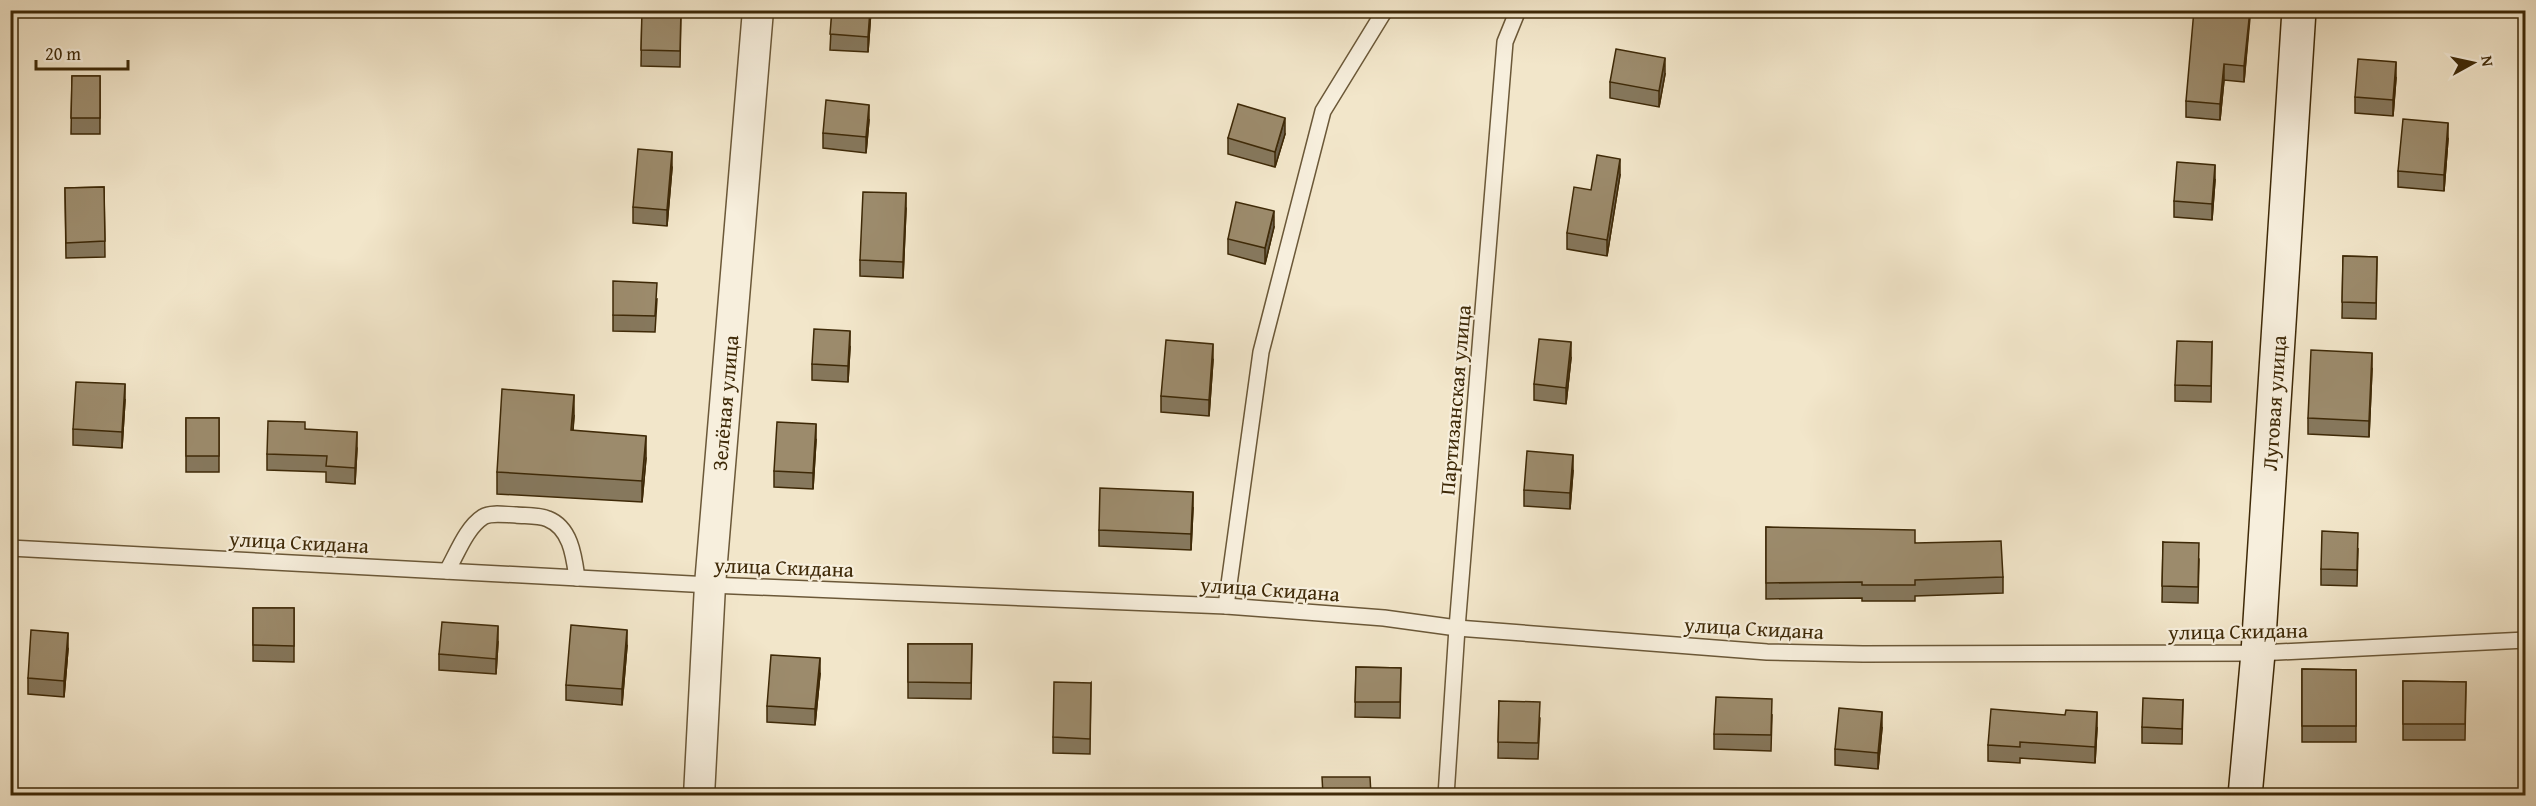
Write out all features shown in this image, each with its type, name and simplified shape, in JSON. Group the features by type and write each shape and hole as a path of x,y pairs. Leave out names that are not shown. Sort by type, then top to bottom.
{"street":[{"name":"Зелёная улица","path":"699,795 710,585 758,10"},
{"name":"Луговая улица","path":"2245,795 2258,653 2299,10"}],"lane":[{"path":"1226,606 1262,352 1323,111 1385,10"},
{"name":"Партизанская улица","path":"1446,795 1505,42 1518,10"},
{"path":"447,571 470,530 484,516 503,514 546,518 558,524 565,532 574,557 578,578"},
{"name":"улица Скидана","path":"10,548 710,585 1226,606 1384,618 1458,628 1767,652 1863,654 2258,653 2526,640"}],"building":[{"path":"642,10 681,10 680,51 641,50"},
{"path":"832,10 870,10 868,37 830,34"},
{"path":"2194,10 2250,10 2244,66 2224,64 2220,104 2186,101"},
{"path":"1616,49 1665,58 1659,91 1610,82"},
{"path":"2358,59 2396,62 2393,100 2355,97"},
{"path":"72,76 100,76 100,118 71,118"},
{"path":"826,100 869,105 866,137 823,133"},
{"path":"1238,104 1285,118 1275,152 1228,138"},
{"path":"2403,119 2448,123 2444,175 2398,171"},
{"path":"638,149 672,152 667,210 633,207"},
{"path":"1597,155 1620,159 1607,240 1567,233 1574,187 1591,190"},
{"path":"2177,162 2215,165 2212,204 2174,201"},
{"path":"104,187 105,241 66,243 65,188"},
{"path":"863,192 906,193 903,262 860,260"},
{"path":"1236,202 1274,211 1265,248 1228,239"},
{"path":"2343,256 2377,257 2376,303 2342,302"},
{"path":"613,281 657,283 655,316 613,315"},
{"path":"814,329 850,331 848,366 812,364"},
{"path":"1539,339 1571,342 1566,388 1534,384"},
{"path":"1166,340 1213,344 1209,400 1161,396"},
{"path":"2177,341 2212,342 2211,386 2175,385"},
{"path":"2311,350 2372,353 2369,421 2308,418"},
{"path":"76,382 125,384 122,432 73,429"},
{"path":"502,389 574,395 571,430 646,436 642,481 497,472"},
{"path":"186,418 219,418 219,456 186,456"},
{"path":"268,421 305,422 305,429 357,432 355,468 326,466 327,456 267,454"},
{"path":"777,422 816,424 813,473 774,471"},
{"path":"1527,451 1573,455 1570,493 1524,490"},
{"path":"1100,488 1193,492 1191,534 1099,530"},
{"path":"1766,527 1915,530 1915,543 2001,541 2003,577 1915,580 1915,585 1862,585 1862,582 1766,583"},
{"path":"2322,531 2358,533 2357,570 2321,569"},
{"path":"2163,542 2199,543 2198,587 2162,586"},
{"path":"253,608 294,608 294,646 253,645"},
{"path":"442,622 498,626 496,659 439,654"},
{"path":"571,625 627,630 622,689 566,685"},
{"path":"31,630 68,633 64,681 28,678"},
{"path":"908,644 972,644 971,683 908,682"},
{"path":"771,655 820,658 815,709 767,706"},
{"path":"1356,667 1401,668 1400,702 1355,702"},
{"path":"2302,669 2356,670 2356,726 2302,726"},
{"path":"2403,681 2466,682 2465,724 2403,724"},
{"path":"1054,682 1091,683 1090,739 1053,737"},
{"path":"1716,697 1772,699 1771,735 1714,734"},
{"path":"2143,698 2183,700 2182,729 2142,727"},
{"path":"1499,701 1540,702 1538,743 1498,742"},
{"path":"1839,708 1882,712 1878,753 1835,749"},
{"path":"1991,709 2065,715 2066,710 2097,712 2095,747 2020,742 2020,747 1988,745"},
{"path":"1322,777 1370,777 1371,795 1323,795"}]}
